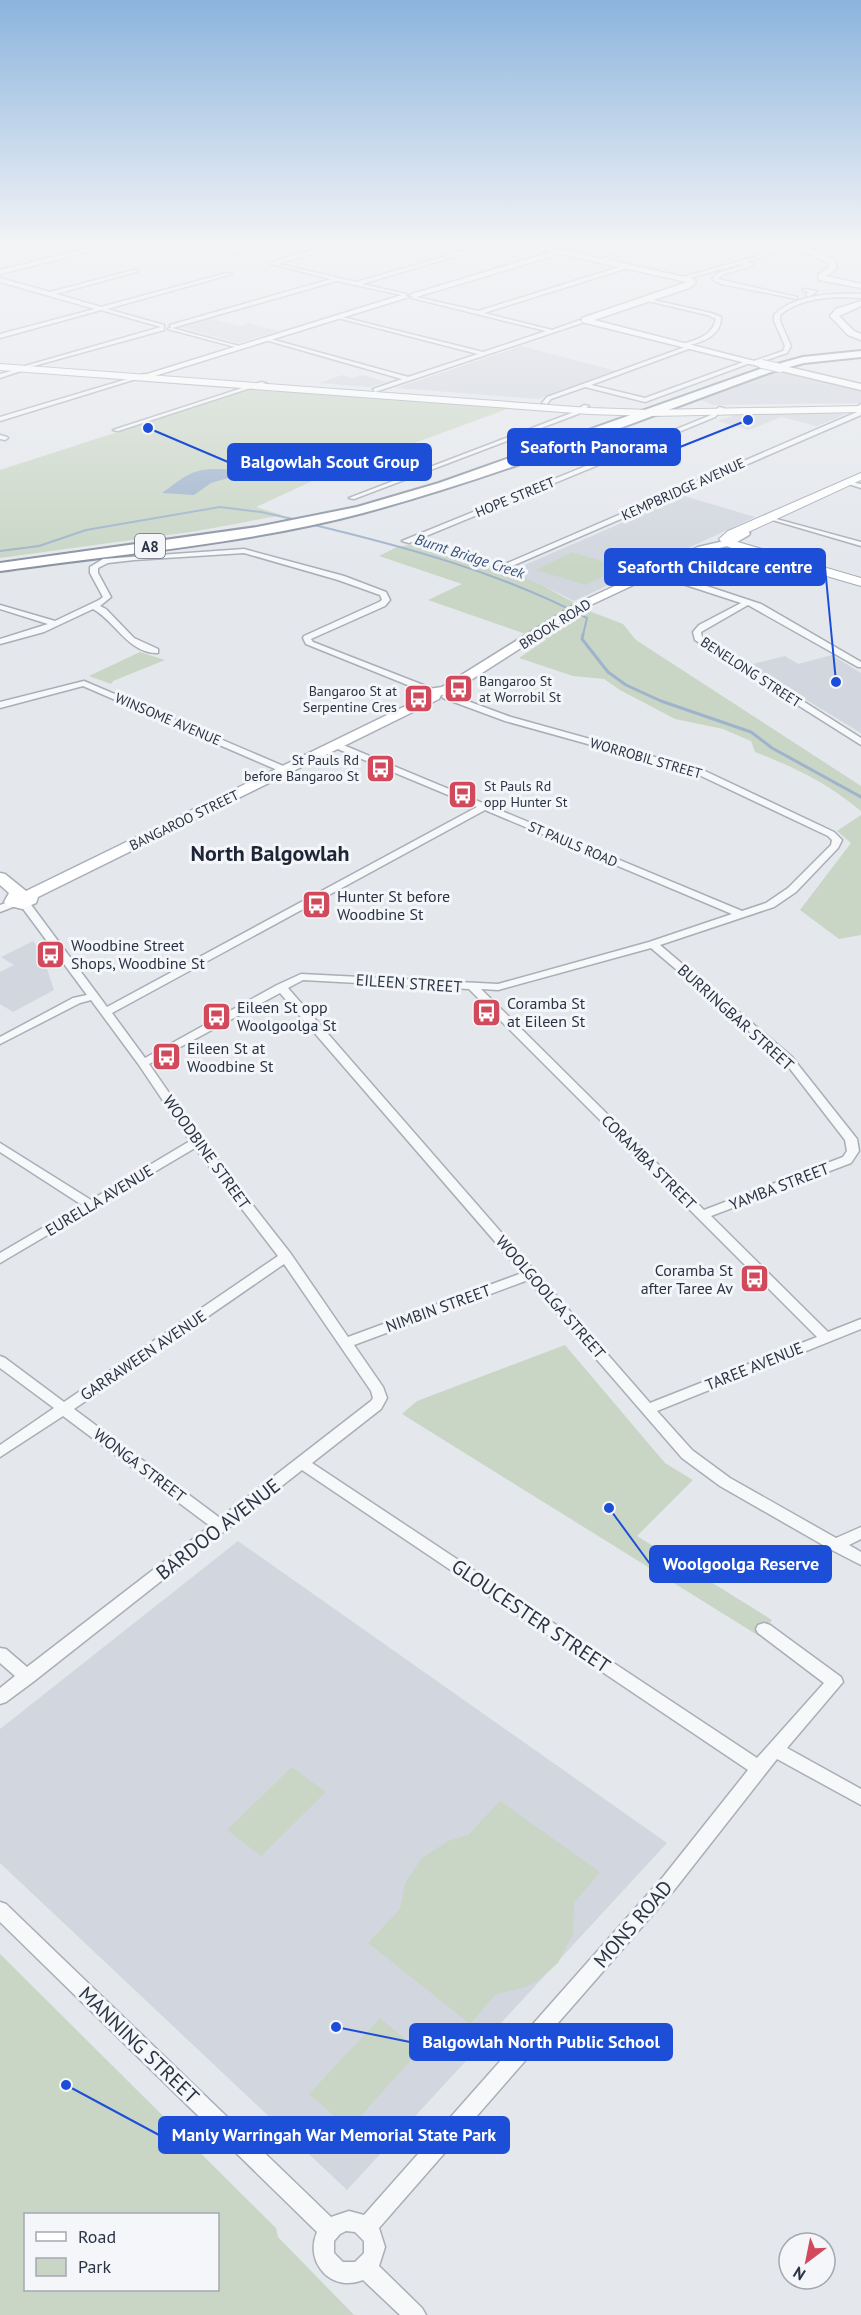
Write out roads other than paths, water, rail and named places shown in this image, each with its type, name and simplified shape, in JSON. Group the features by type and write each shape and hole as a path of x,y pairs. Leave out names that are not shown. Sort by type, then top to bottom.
{"highway":[{"name":"A8","path":"0,562 299,521 417,489 595,426 702,395 786,364 861,352"},
{"name":"A8","path":"0,567 299,521 416,495 776,363 814,355 861,352"}],"main road":[{"path":"0,366 545,403 585,409 601,415 595,426"},
{"path":"374,392 585,409 646,411 861,408"},
{"path":"702,395 697,400 702,404 739,408 861,408"},
{"path":"721,410 739,408"},
{"path":"729,540 747,534 771,518 861,476"},
{"path":"747,534 773,556"},
{"path":"729,540 773,556 861,582"}],"street":[{"path":"0,376 84,351"},
{"path":"0,419 224,351"},
{"path":"308,351 409,379"},
{"path":"472,351 484,354"},
{"path":"374,392 493,351"},
{"path":"545,403 549,398 674,351"},
{"path":"709,351 861,387"},
{"path":"585,385 645,400 785,351"},
{"path":"116,430 260,384"},
{"name":"KEMPBRIDGE AVENUE","path":"500,568 860,413 861,408"},
{"path":"352,498 585,409"},
{"name":"HOPE STREET","path":"406,541 713,416 721,410"},
{"path":"847,482 861,486"},
{"path":"771,518 861,544"},
{"name":"BROOK ROAD","path":"440,694 498,660 572,611 702,549 729,540"},
{"name":"WORROBIL STREET","path":"94,606 107,597 94,573 94,567 100,563 134,558 222,551 257,554 341,578 383,594 386,598 382,604 307,638 310,644 508,719 702,774 831,834 837,840"},
{"path":"655,572 749,602 861,665"},
{"name":"BENELONG STREET","path":"749,602 702,627 697,632 698,638 861,742"},
{"path":"0,642 42,630 94,606 103,611 131,640 155,651"},
{"path":"0,607 54,623"},
{"name":"WINSOME AVENUE","path":"0,705 84,683 285,770"},
{"name":"BANGAROO STREET","path":"17,901 440,694"},
{"name":"ST PAULS ROAD","path":"336,745 743,915"},
{"path":"106,1012 484,807"},
{"name":"EILEEN STREET","path":"143,1063 294,980 309,977 474,988 507,985 653,944 770,905 792,890 835,846 837,840"},
{"name":"WOODBINE STREET","path":"0,877 106,1012 197,1142 286,1257 346,1342"},
{"name":"BURRINGBAR STREET","path":"653,944 788,1059 851,1139 853,1154"},
{"name":"WOOLGOOLGA STREET","path":"281,987 687,1454 724,1482 861,1559"},
{"name":"CORAMBA STREET","path":"474,988 825,1337"},
{"path":"0,1041 77,1000 92,997"},
{"name":"EURELLA AVENUE","path":"0,1259 197,1142"},
{"path":"0,1147 90,1205"},
{"name":"YAMBA STREET","path":"702,1215 847,1160 853,1154"},
{"name":"GARRAWEEN AVENUE","path":"0,1452 286,1257"},
{"name":"NIMBIN STREET","path":"346,1342 531,1274"},
{"name":"TAREE AVENUE","path":"648,1409 861,1323"},
{"name":"BARDOO AVENUE","path":"0,1697 303,1464 376,1405 380,1398 378,1390 346,1342"},
{"name":"WONGA STREET","path":"0,1361 221,1526"},
{"name":"GLOUCESTER STREET","path":"303,1464 759,1768"},
{"path":"835,1545 861,1533"},
{"name":"MONS ROAD","path":"367,2227 669,1883 759,1768 835,1682 764,1629"},
{"path":"0,1654 27,1677"},
{"path":"775,1750 861,1798"},
{"name":"MANNING STREET","path":"0,1910 330,2230"},
{"path":"346,2220 353,2220 367,2227 374,2243 371,2260 365,2267 358,2272 343,2273 330,2265 324,2250 324,2242 330,2230 346,2220"},
{"path":"365,2267 415,2315"}],"water":[{"path":"219,469 253,471 211,483 194,495 162,493 194,472"}],"waterway":[{"name":"Burnt Bridge Creek","path":"0,551 39,546 86,530 220,507 261,512 297,520"},
{"name":"Burnt Bridge Creek","path":"310,524 452,562 520,587 587,618 583,635"},
{"name":"Burnt Bridge Creek","path":"583,634 582,639 608,672 626,685 661,701 751,732 772,748 861,797"}],"place":[{"name":"Seaforth Panorama","path":"748,420"},
{"name":"Balgowlah Scout Group","path":"148,428"},
{"name":"Seaforth Childcare centre","path":"836,682"},
{"name":"Bangaroo St at Worrobil St","path":"458,689"},
{"name":"Bangaroo St at Serpentine Cres","path":"418,699"},
{"name":"St Pauls Rd before Bangaroo St","path":"380,768"},
{"name":"St Pauls Rd opp Hunter St","path":"463,794"},
{"name":"Hunter St before Woodbine St","path":"316,905"},
{"name":"Woodbine Street Shops, Woodbine St","path":"50,954"},
{"name":"Coramba St at Eileen St","path":"486,1012"},
{"name":"Eileen St opp Woolgoolga St","path":"216,1016"},
{"name":"Eileen St at Woodbine St","path":"166,1057"},
{"name":"Coramba St after Taree Av","path":"754,1279"},
{"name":"Woolgoolga Reserve","path":"609,1508"},
{"name":"Balgowlah North Public School","path":"336,2027"},
{"name":"Manly Warringah War Memorial State Park","path":"66,2085"}],"district":[{"name":"North Balgowlah","path":"270,853"}]}
